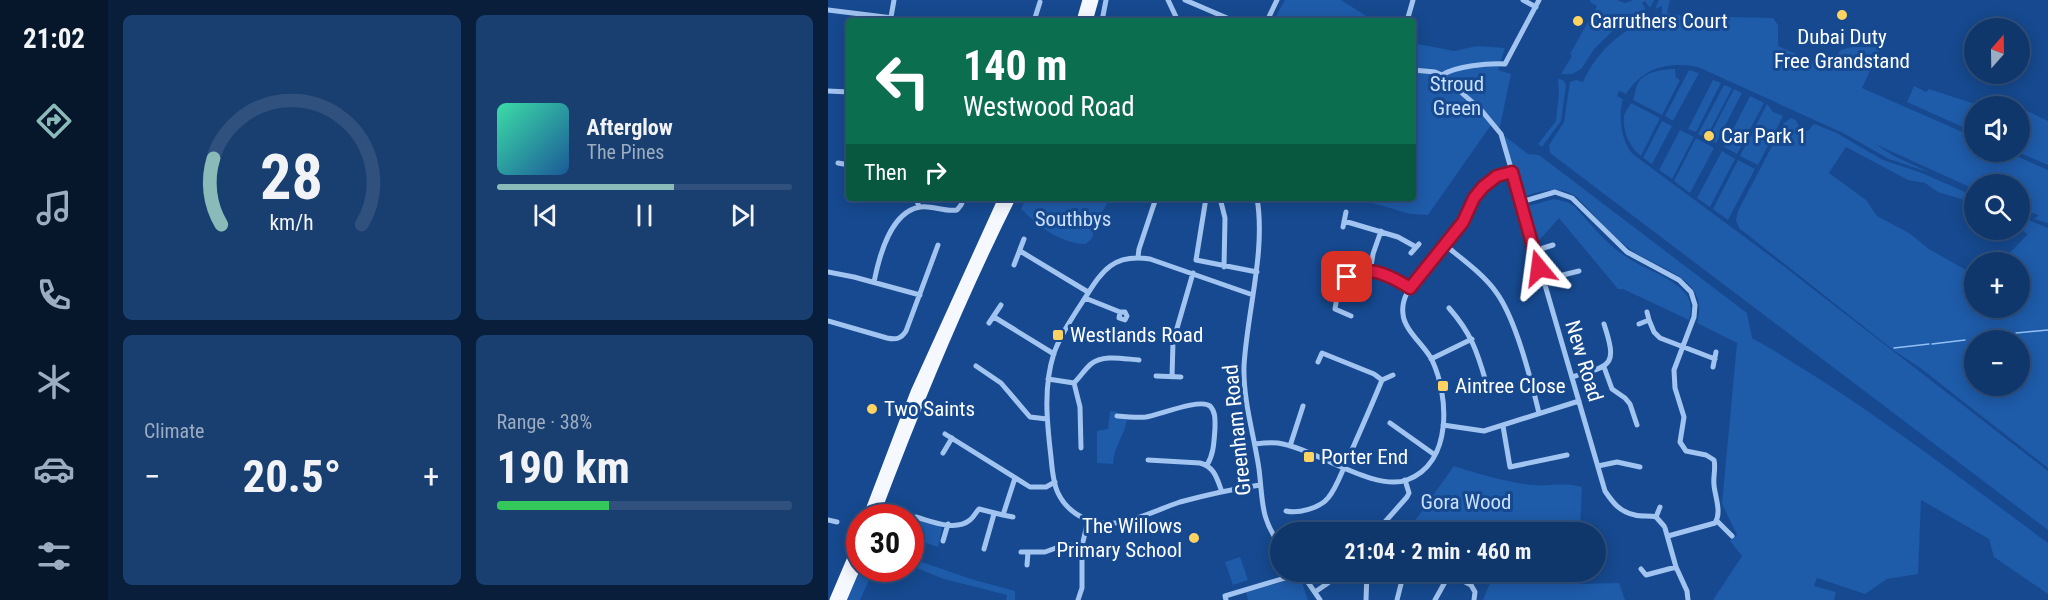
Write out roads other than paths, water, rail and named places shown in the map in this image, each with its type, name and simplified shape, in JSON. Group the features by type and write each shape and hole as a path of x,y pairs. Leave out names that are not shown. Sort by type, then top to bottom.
{"highway":[{"path":"1082,18 1086,0"},
{"path":"1089,18 1094,0"},
{"path":"872,504 915,392 1002,201"},
{"path":"879,504 927,381 1010,201"},
{"path":"834,600 846,572"},
{"path":"842,600 850,582"}],"street":[{"path":"891,17 894,0"},
{"path":"1103,18 1106,0"},
{"path":"1185,0 1227,18"},
{"path":"1203,8 1205,0"},
{"path":"1269,18 1278,0"},
{"path":"1408,18 1412,0"},
{"path":"1522,0 1536,7"},
{"path":"1416,70 1436,72 1442,75 1455,69 1496,63 1505,64 1539,0"},
{"path":"1172,1 1177,18"},
{"path":"1035,18 1040,2"},
{"path":"828,10 898,18"},
{"name":"New Road","path":"1442,75 1493,122 1501,134 1605,491 1613,504 1635,515 1656,517"},
{"path":"828,90 846,92"},
{"path":"838,163 846,164"},
{"path":"1255,444 1277,443 1290,446 1381,481 1406,480 1424,469 1435,455 1441,441 1442,392 1431,359 1404,320 1403,304 1410,288 1463,222 1474,198 1483,187 1497,176 1512,172"},
{"path":"1521,202 1555,192 1567,195 1627,252 1684,284 1691,292 1695,310 1674,370 1675,388 1684,417 1680,442 1686,451 1706,455 1715,463 1717,521 1732,536"},
{"path":"917,201 919,207"},
{"path":"874,282 887,239 894,224 903,214 919,207 954,210 960,207 963,201"},
{"path":"1138,257 1155,201"},
{"path":"1206,201 1196,260 1257,272"},
{"path":"1221,201 1225,218 1224,267"},
{"name":"Greenham Road","path":"1257,201 1257,272 1244,370 1246,399 1255,444 1266,525 1270,531"},
{"path":"1346,212 1343,224 1381,231 1417,245 1411,253"},
{"path":"1370,272 1381,231"},
{"path":"1014,264 1024,239"},
{"path":"828,321 887,338 899,339 906,331 939,245"},
{"path":"1445,245 1487,282 1501,300 1520,348 1539,413"},
{"path":"1534,251 1553,245"},
{"path":"1020,251 1088,291"},
{"path":"1254,295 1150,259 1138,257 1117,262 1105,269 1097,277 1068,323 1054,354 1048,379 1047,419 1057,491 1065,504 1076,514 1088,520 1116,523 1184,501 1260,485"},
{"path":"1351,316 1335,309 1343,281 1353,272 1360,270 1394,278 1410,288"},
{"path":"1544,284 1563,275 1579,271"},
{"path":"828,272 920,295"},
{"path":"1172,377 1173,342 1193,273"},
{"path":"1085,298 1120,312"},
{"path":"989,323 1001,305"},
{"path":"1449,308 1464,325 1472,339 1486,382"},
{"path":"1647,312 1657,336 1715,359"},
{"path":"994,317 1054,354"},
{"path":"1639,324 1649,320"},
{"path":"1572,377 1604,367 1610,359 1612,350 1604,324"},
{"path":"1431,359 1472,339"},
{"path":"1713,366 1716,352"},
{"path":"1318,362 1323,353 1374,374 1382,380"},
{"path":"1074,383 1091,364 1099,360 1108,358 1139,360"},
{"path":"976,366 1001,383 1030,417 1047,419"},
{"path":"1604,367 1612,389 1628,400 1636,425"},
{"path":"1286,511 1306,510 1327,499 1344,467 1382,380 1393,375"},
{"path":"1156,376 1181,377"},
{"path":"1048,379 1074,383"},
{"path":"1074,383 1080,407 1077,430 1081,448"},
{"path":"1443,424 1478,431 1503,426 1579,401"},
{"path":"1117,416 1146,417 1184,407 1208,405 1215,415 1213,453 1207,465"},
{"path":"1290,446 1303,406"},
{"path":"1390,423 1435,455"},
{"path":"1503,426 1508,444 1508,467 1567,455"},
{"path":"945,434 1030,487 1046,487 1055,482"},
{"path":"943,453 952,438"},
{"path":"1148,460 1207,465 1215,473 1222,492"},
{"path":"1598,466 1617,462 1640,467"},
{"path":"1004,515 1010,487 1015,478"},
{"path":"1384,522 1387,515 1401,505 1409,493 1406,480"},
{"path":"1660,507 1656,517 1665,527 1688,600"},
{"path":"924,519 948,525 965,523 977,510 1013,517"},
{"path":"984,549 994,514"},
{"path":"828,520 837,522"},
{"path":"1078,600 1082,588 1082,546 1088,520"},
{"path":"1668,536 1717,521"},
{"path":"943,541 948,525"},
{"path":"1027,565 1025,552 1045,552 1064,545 1082,546"},
{"path":"1646,575 1676,567"},
{"path":"1641,569 1646,575"},
{"path":"1644,582 1646,575"},
{"path":"1226,600 1224,596 1271,582"},
{"path":"1308,582 1320,600"},
{"path":"1315,592 1329,582"},
{"path":"1366,600 1367,582"},
{"path":"1396,600 1401,582"},
{"path":"1435,600 1443,582"},
{"path":"1466,582 1471,585 1475,592 1474,600"}],"waterway":[{"path":"2030,332 2048,330"},
{"path":"1932,344 1964,340"},
{"path":"1894,348 1929,344"}],"place":[{"name":"Dubai Duty Free Grandstand","path":"1842,15"},
{"name":"Carruthers Court","path":"1578,21"},
{"name":"Car Park 1","path":"1709,136"},
{"name":"Westlands Road","path":"1058,335"},
{"name":"Aintree Close","path":"1443,386"},
{"name":"Two Saints","path":"872,409"},
{"name":"Porter End","path":"1309,457"},
{"name":"The Willows Primary School","path":"1194,538"}],"park label":[{"name":"Stroud Green","path":"1457,96"},
{"name":"Southbys","path":"1073,219"},
{"name":"Gora Wood","path":"1466,502"}]}
